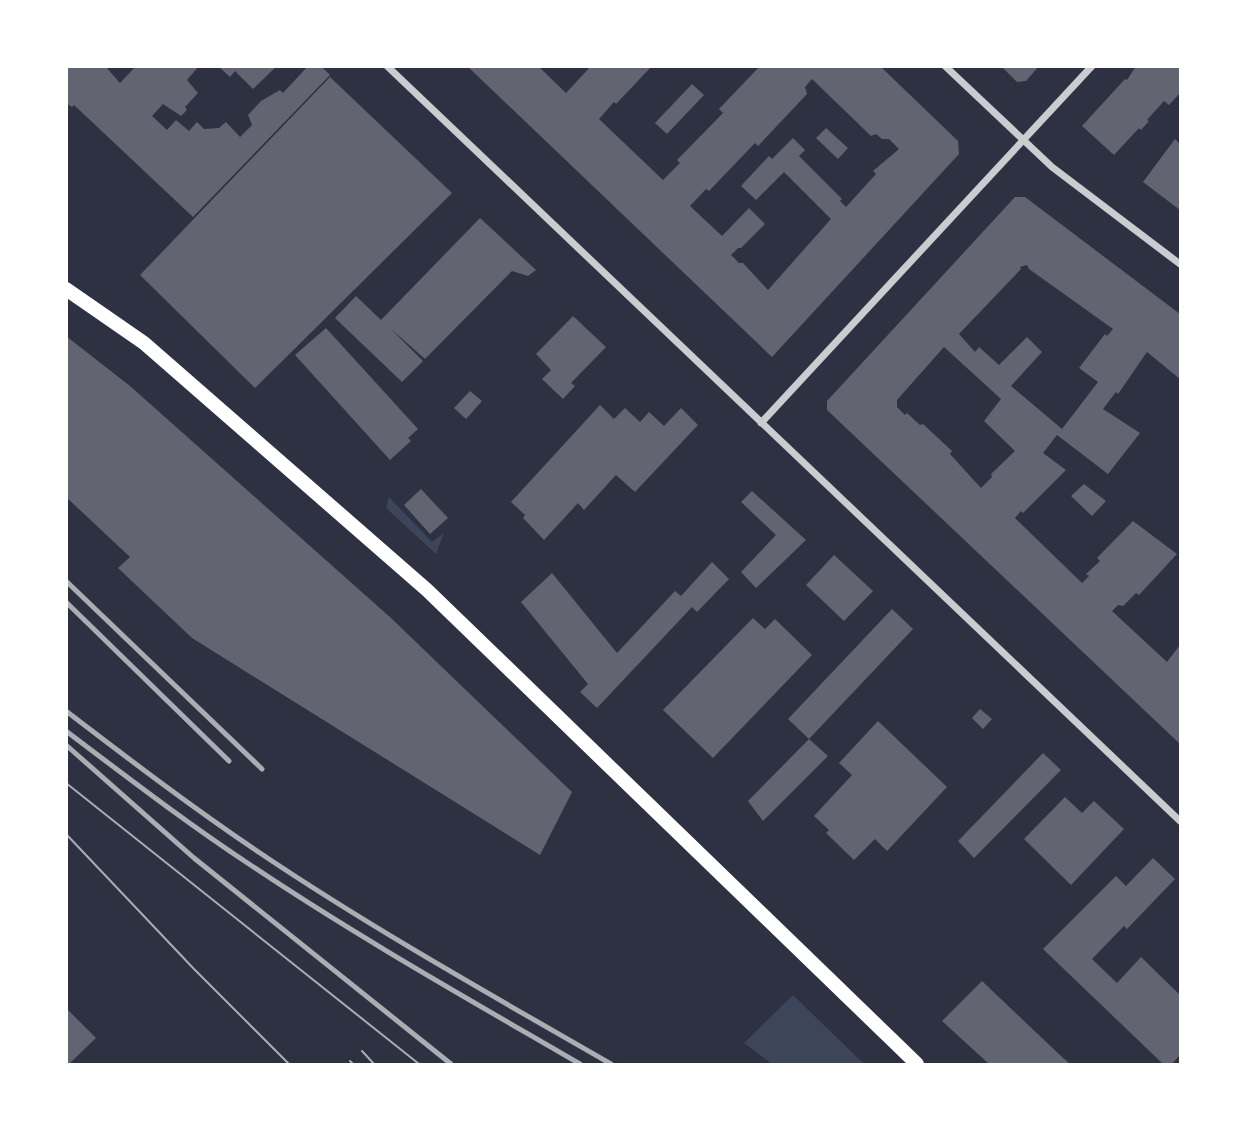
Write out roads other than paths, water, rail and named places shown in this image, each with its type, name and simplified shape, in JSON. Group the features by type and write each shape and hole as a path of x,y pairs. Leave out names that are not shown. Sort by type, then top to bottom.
{"main road":[{"path":"66,289 144,343 427,590 917,1065"}],"street":[{"path":"387,66 1181,821"},
{"path":"945,66 1052,167 1181,264"},
{"path":"761,423 1092,66"}],"tram line":[{"path":"66,783 419,1064"},
{"path":"66,834 289,1064"},
{"path":"362,1051 374,1064"},
{"path":"350,1061 353,1064"}],"railway":[{"path":"66,581 262,769"},
{"path":"66,602 229,761"},
{"path":"66,711 186,801 303,881 434,962 611,1064"},
{"path":"66,731 181,817 332,918 580,1064"},
{"path":"66,745 194,858 451,1064"}]}
